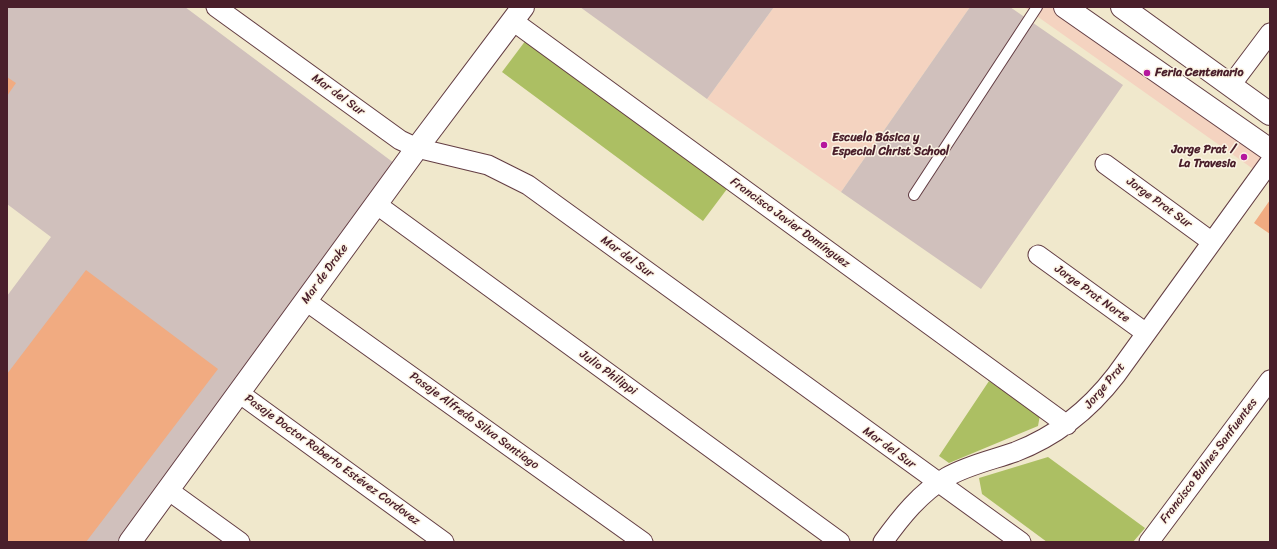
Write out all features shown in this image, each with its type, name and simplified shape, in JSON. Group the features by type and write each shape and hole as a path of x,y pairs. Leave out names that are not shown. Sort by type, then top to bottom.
{"street":[{"name":"Mar del Sur","path":"216,7 400,140 417,148 488,166 528,185 1021,542"},
{"path":"1065,7 1270,150"},
{"path":"1122,7 1270,114"},
{"name":"Mar de Drake","path":"130,542 417,148 518,14"},
{"name":"Francisco Javier Domínguez","path":"518,14 1067,425"},
{"path":"1231,85 1270,33"},
{"name":"Jorge Prat","path":"883,542 910,508 938,483 964,469 1028,447 1067,425 1080,415 1105,389 1270,162"},
{"name":"Jorge Prat Sur","path":"1105,164 1212,242"},
{"name":"Julio Philippi","path":"376,204 840,542"},
{"name":"Jorge Prat Norte","path":"1038,255 1146,333"},
{"name":"Pasaje Alfredo Silva Santiago","path":"306,301 643,542"},
{"name":"Francisco Bulnes Sanfuentes","path":"1149,542 1270,380"},
{"name":"Pasaje Doctor Roberto Estévez Cordovez","path":"239,393 444,542"},
{"path":"168,490 240,542"}],"lane":[{"path":"914,195 1037,7"}],"shaded area":[{"path":"7,7 185,7 394,163 240,378 117,542 7,542 7,296 51,237 7,204"},
{"path":"580,7 774,7 707,99"},
{"name":"Escuela Básica y Especial Christ School","path":"774,7 970,7 841,192 707,99"},
{"path":"970,7 1010,7 1123,85 981,289 841,192"},
{"name":"Feria Centenario","path":"1024,7 1080,7 1270,140 1256,171"}],"green space":[{"path":"526,40 727,189 703,221 502,72"},
{"path":"989,381 1040,415 1038,426 949,463 939,456"},
{"path":"1048,457 1145,528 1133,542 1047,542 982,494 979,478"}],"building":[{"path":"7,77 16,83 7,96"},
{"path":"1270,200 1270,234 1254,223"},
{"path":"86,270 218,369 86,542 7,542 7,374"}],"place":[{"name":"Feria Centenario","path":"1147,73"},
{"name":"Escuela Básica y Especial Christ School","path":"824,145"},
{"name":"Jorge Prat / La Travesia","path":"1244,157"}]}
